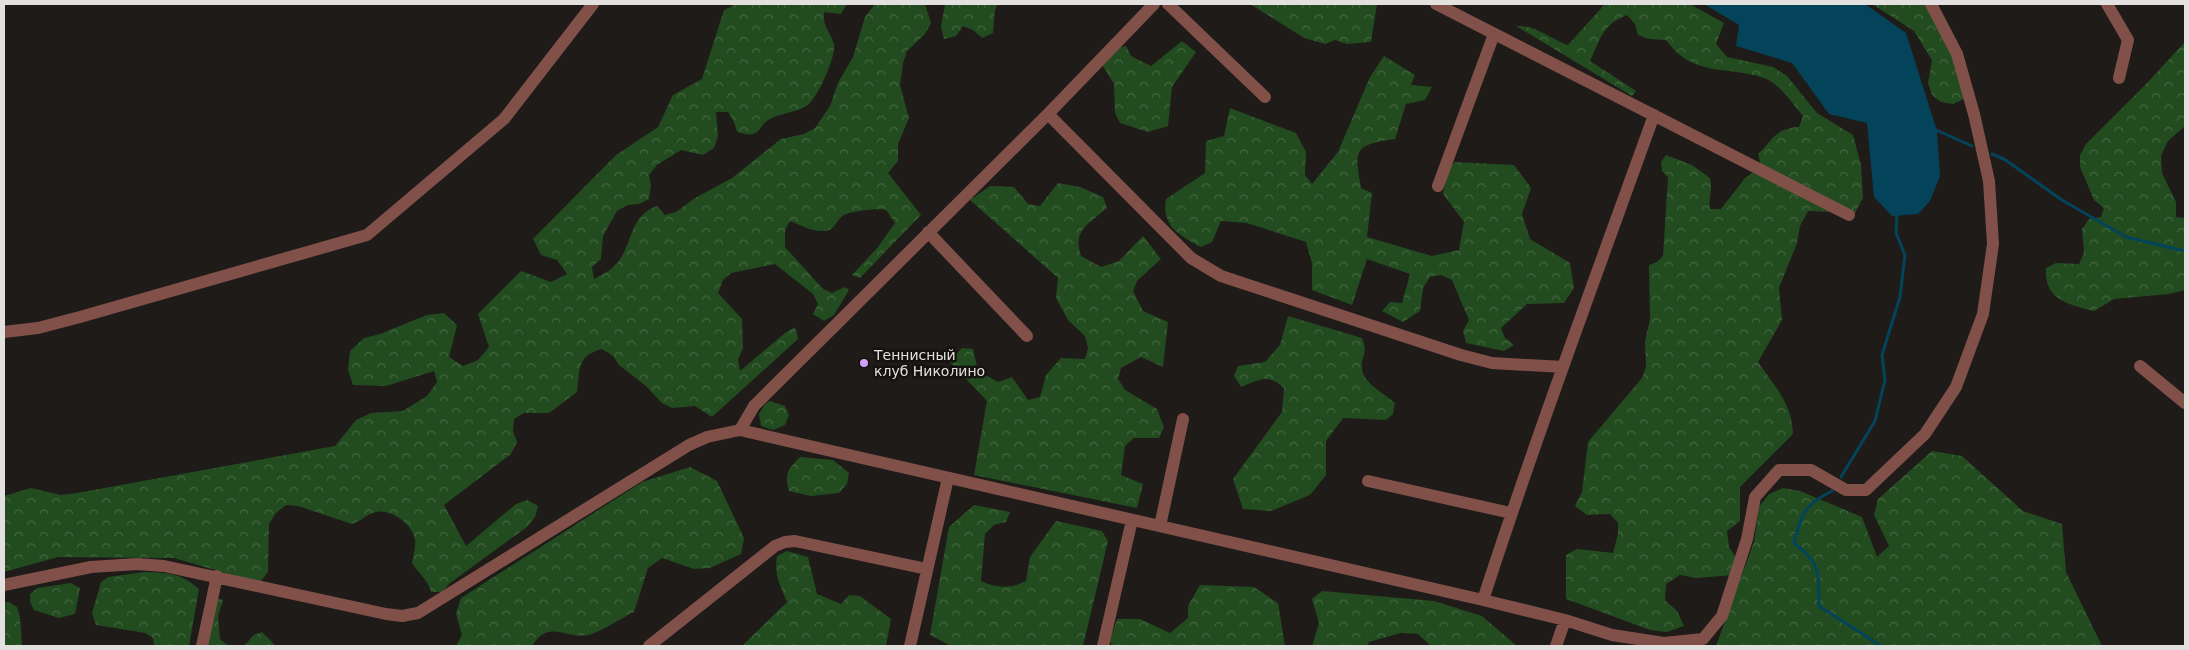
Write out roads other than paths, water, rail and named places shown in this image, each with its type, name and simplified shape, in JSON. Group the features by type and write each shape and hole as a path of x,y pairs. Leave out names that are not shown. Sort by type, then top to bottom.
{"street":[{"path":"4,332 38,328 80,317 367,235 504,119 593,4"},
{"path":"740,430 754,406 1048,114 1154,4"},
{"path":"1168,4 1265,98"},
{"path":"1436,4 1849,215"},
{"path":"4,585 91,567 137,564 164,566 217,576 386,614 402,616 418,613 689,445 708,437 740,430 1483,600 1565,620 1612,635 1664,643 1703,638 1722,616 1747,540 1755,497 1779,470 1811,470 1846,490 1866,490 1924,434 1956,387 1983,314 1994,244 1989,181 1974,114 1957,54 1931,4"},
{"path":"2107,4 2128,40 2119,78"},
{"path":"1438,186 1494,34"},
{"path":"1048,114 1191,258 1206,269 1230,279 1461,356 1492,362 1563,367"},
{"path":"1483,600 1511,513 1654,114"},
{"path":"928,232 1027,336"},
{"path":"2140,366 2185,403"},
{"path":"1160,526 1183,419"},
{"path":"910,646 948,478"},
{"path":"1368,481 1511,513"},
{"path":"1103,646 1132,520"},
{"path":"649,646 775,546 785,542 795,542 927,569"},
{"path":"202,646 217,576"},
{"path":"1556,646 1565,620"}],"water":[{"path":"1704,4 1865,4 1906,33 1937,131 1940,176 1930,201 1918,214 1892,216 1874,197 1867,123 1829,114 1792,63 1736,46 1739,25"}],"waterway":[{"path":"1934,129 1972,146"},
{"path":"1992,154 2004,159 2062,200 2126,237 2185,251"},
{"path":"1841,477 1875,421 1885,380 1882,355 1900,297 1905,255 1896,233 1897,213"},
{"path":"1832,491 1815,501 1805,511 1794,543 1810,557 1817,570 1819,606 1881,646"}],"place":[{"name":"Теннисный клуб Николино","path":"864,363"}]}
